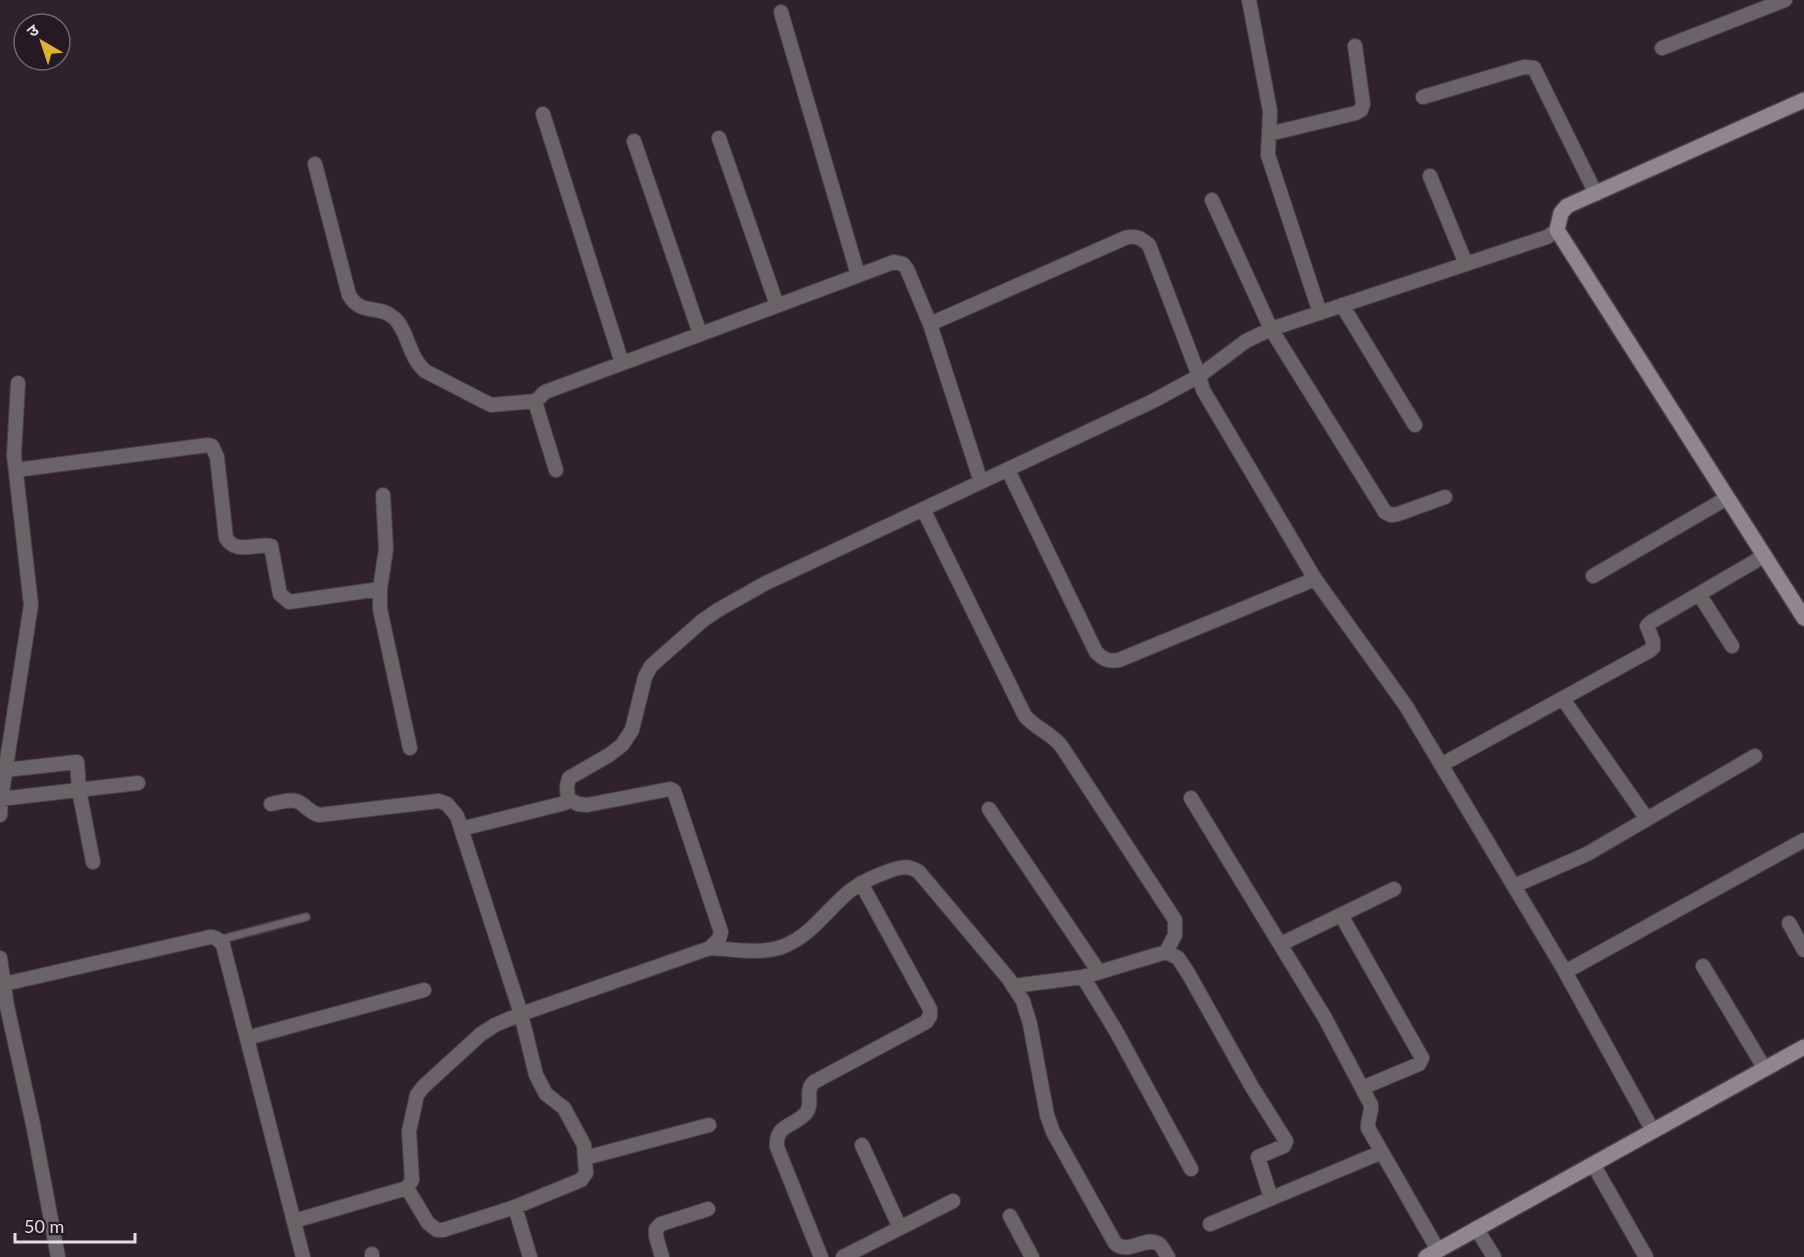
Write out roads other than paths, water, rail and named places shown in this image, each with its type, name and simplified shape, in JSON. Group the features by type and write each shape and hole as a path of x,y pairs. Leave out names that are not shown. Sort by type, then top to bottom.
{"street":[{"path":"1249,0 1270,111 1268,155 1320,313"},
{"path":"1662,48 1785,0"},
{"path":"782,12 858,275"},
{"path":"1269,134 1361,110 1363,104 1355,46"},
{"path":"1423,97 1524,68 1534,68 1596,194"},
{"path":"461,829 562,805 568,799 569,778 609,756 622,745 632,730 645,676 651,666 702,621 764,584 1153,401 1200,376 1246,341 1271,329 1547,237 1557,230 1561,213 1567,206 1804,100"},
{"path":"543,114 622,363"},
{"path":"719,138 777,306"},
{"path":"634,141 700,334"},
{"path":"315,164 349,295 353,301 359,307 385,312 393,317 399,323 417,364 425,371 491,405 536,400 545,392 858,275 894,262 903,264 930,324 981,482"},
{"path":"1430,176 1466,264"},
{"path":"1212,200 1271,329 1386,512 1391,515 1398,514 1445,497"},
{"path":"1557,230 1804,618"},
{"path":"930,324 1132,236 1141,238 1149,245 1200,376 1203,390 1315,579 1406,706 1565,972 1653,1131"},
{"path":"1342,305 1415,425"},
{"path":"0,815 0,799 31,605 14,454 18,384"},
{"path":"536,400 556,470"},
{"path":"16,470 212,446 217,457 226,538 230,545 239,548 271,546 280,594 283,598 289,602 380,589"},
{"path":"1008,470 1096,652 1111,662 1315,579"},
{"path":"383,495 386,549 380,589 380,609 410,748"},
{"path":"1593,576 1726,498"},
{"path":"923,509 1025,716 1062,747 1175,920 1175,935 1166,952"},
{"path":"1441,765 1649,651 1653,648 1653,641 1647,626 1764,556"},
{"path":"1699,594 1732,646"},
{"path":"1563,699 1647,819"},
{"path":"1514,886 1587,854 1755,756"},
{"path":"5,770 75,761 79,764 79,790 93,862"},
{"path":"0,799 138,783"},
{"path":"294,1221 407,1188 412,1180 408,1131 417,1095 423,1086 495,1025 716,944 721,932 674,791 669,789 587,805 568,799"},
{"path":"1191,798 1325,1018 1371,1105 1372,1112 1368,1128 1432,1254 1804,1047"},
{"path":"272,804 295,800 303,804 311,813 320,815 439,801 452,808 461,829 521,1014 536,1075 546,1094 564,1108 584,1145 586,1173 581,1180 518,1206 443,1230 437,1230 428,1223 407,1188"},
{"path":"989,809 1099,972"},
{"path":"1565,972 1804,840"},
{"path":"710,948 769,950 786,946 806,933 851,890 868,878 899,867 911,867 919,872 1023,1001 1030,1024 1047,1115 1053,1132 1115,1243 1125,1248 1156,1242 1161,1245 1168,1257"},
{"path":"821,1257 777,1147 776,1139 779,1132 808,1110 810,1103 808,1092 814,1082 926,1022 930,1016 930,1009 861,884"},
{"path":"1281,944 1395,889"},
{"path":"1341,915 1422,1058 1419,1064 1362,1088"},
{"path":"1789,923 1804,951"},
{"path":"4,984 210,937 219,940 223,945 303,1257"},
{"path":"1013,986 1083,977 1166,952 1178,958 1252,1087 1286,1141 1284,1146 1258,1157 1271,1198"},
{"path":"0,958 58,1257"},
{"path":"1703,966 1766,1069"},
{"path":"1083,977 1116,1031 1191,1169"},
{"path":"247,1038 423,990"},
{"path":"585,1158 709,1125"},
{"path":"862,1145 900,1228"},
{"path":"1210,1224 1382,1152"},
{"path":"1593,1164 1646,1257"},
{"path":"843,1257 953,1202"},
{"path":"518,1206 515,1207 530,1257"},
{"path":"662,1257 656,1229 661,1224 708,1209"},
{"path":"1010,1216 1032,1257"},
{"path":"1476,1228 1494,1257"}],"lane":[{"path":"219,940 306,917"}]}
